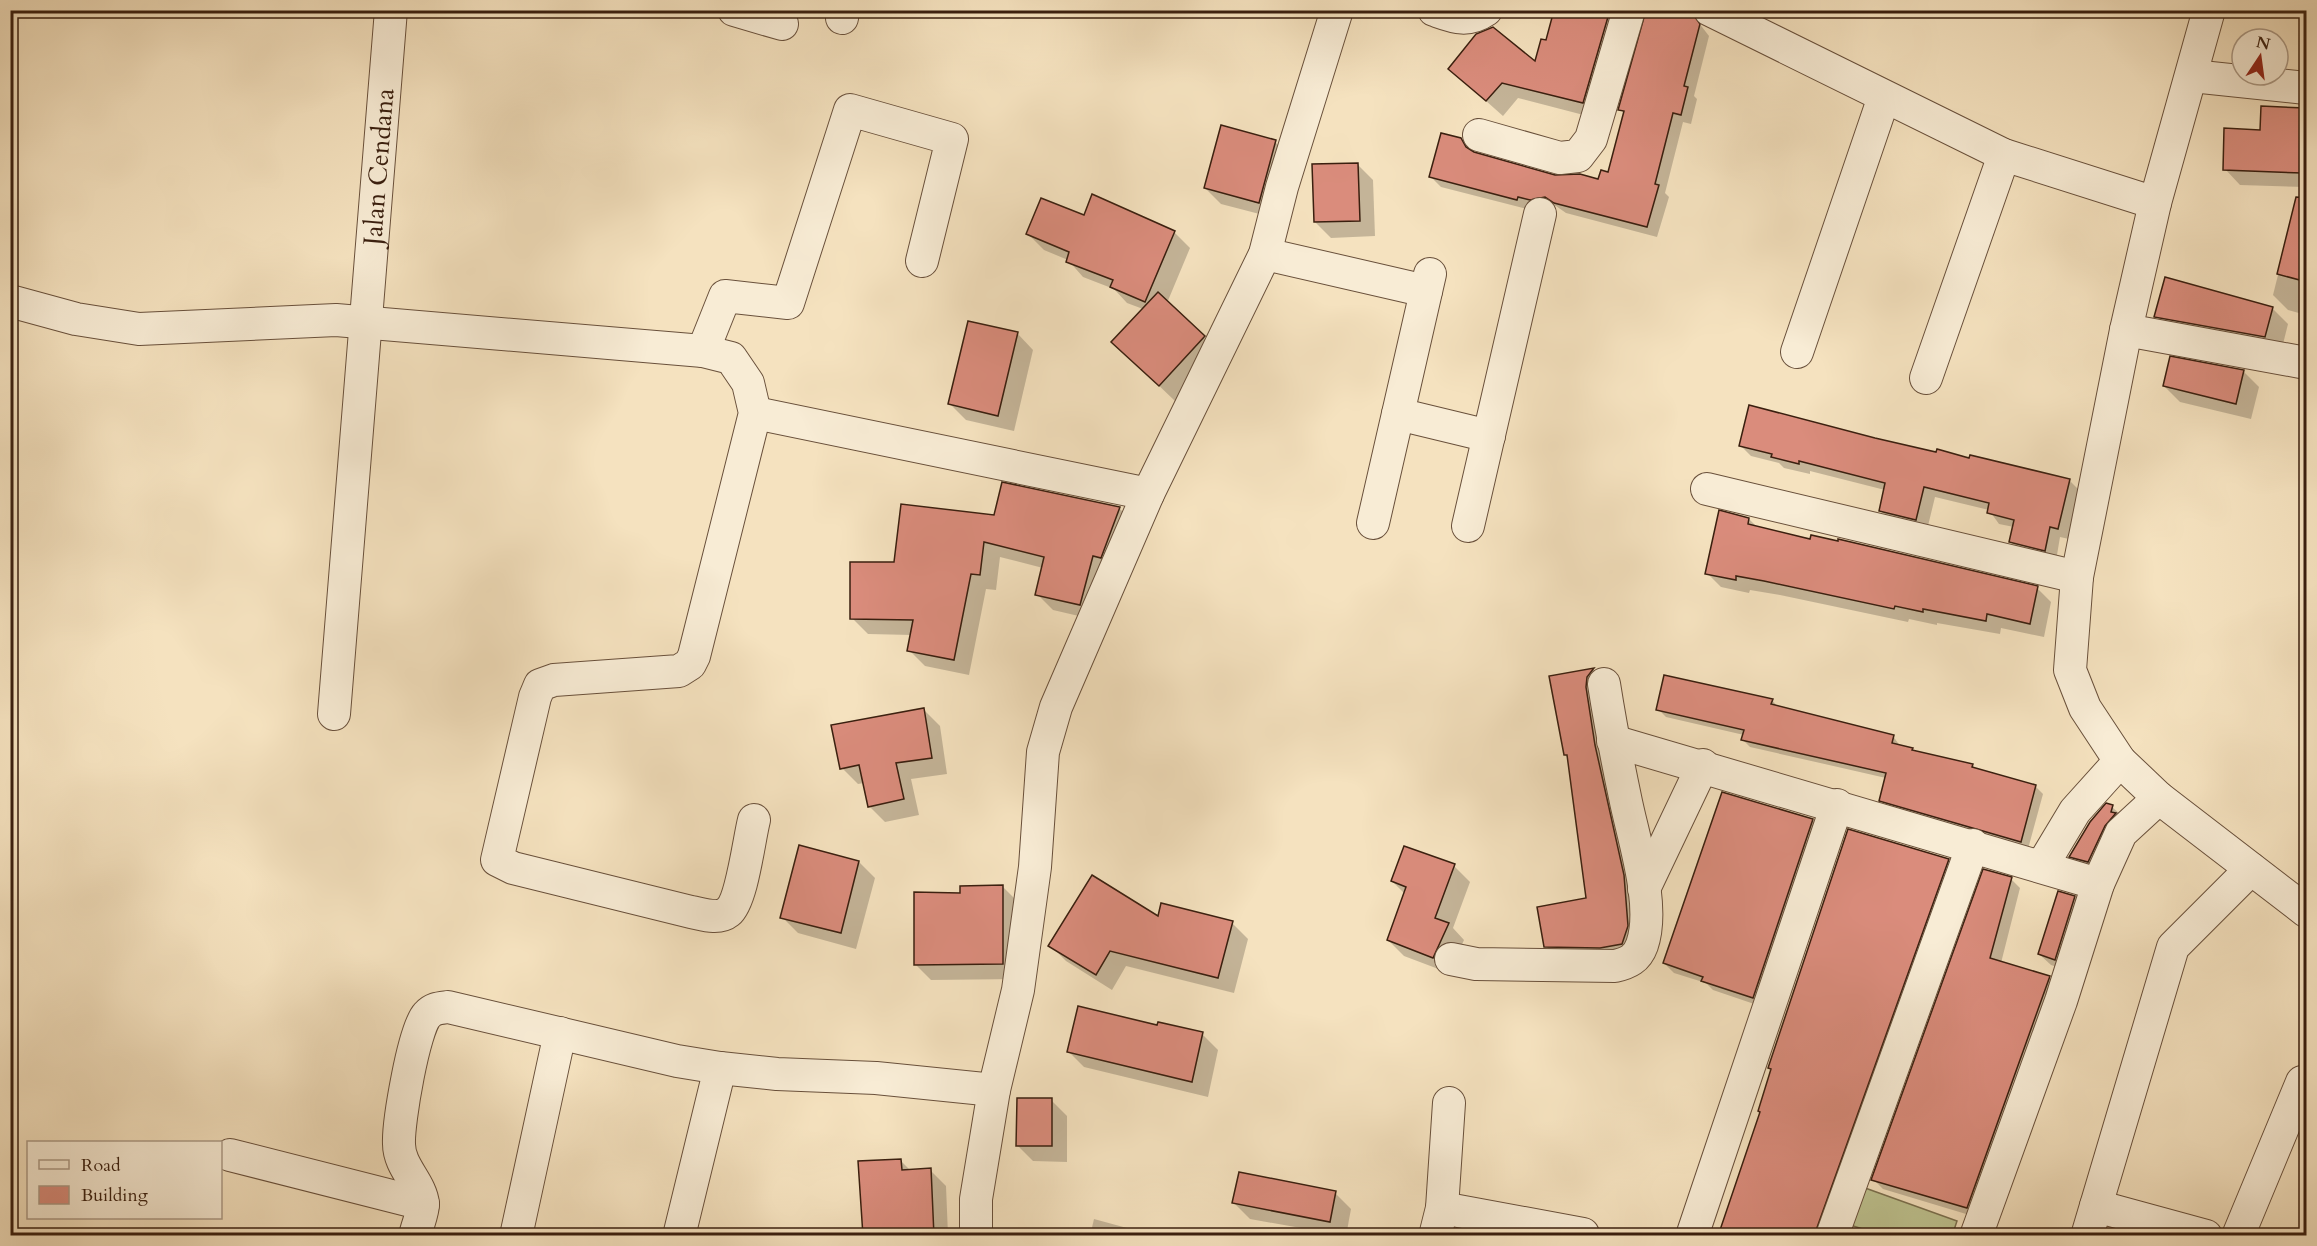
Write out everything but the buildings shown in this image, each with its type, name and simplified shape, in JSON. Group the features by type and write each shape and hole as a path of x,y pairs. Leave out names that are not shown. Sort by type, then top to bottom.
{"street":[{"name":"Jalan Cendana","path":"334,714 391,10"},
{"path":"734,10 782,24"},
{"path":"976,1236 976,1199 993,1090 1020,979 1035,867 1043,752 1056,707 1148,494 1265,254 1282,187 1337,10"},
{"path":"1434,10 1461,19 1474,18 1486,10"},
{"path":"1479,135 1560,158 1578,156 1591,139 1629,10"},
{"path":"1710,10 2004,155 2155,203"},
{"path":"2209,10 2155,203 2126,330 2077,577 2070,670 2085,708 2120,761 2159,798 2307,911"},
{"path":"2192,76 2307,88"},
{"path":"1797,352 1884,97"},
{"path":"703,351 725,296 788,303 850,110 952,139 922,261"},
{"path":"1926,378 2004,155"},
{"path":"1468,526 1540,214"},
{"path":"1265,254 1428,283 1373,524"},
{"path":"10,301 76,320 139,329 336,320 703,351 731,358 748,383 755,413 694,656 690,664 679,671 554,680 540,685 535,697 497,860 513,868 699,914 720,916 729,911 736,900 754,820"},
{"path":"2126,330 2307,363"},
{"path":"755,413 1148,494"},
{"path":"1398,414 1489,436"},
{"path":"1707,489 2077,577"},
{"path":"1450,959 1476,964 1580,966 1628,963 1636,956 1642,945 1646,924 1644,889 1613,741 1604,684"},
{"path":"1613,741 1703,765 2098,884"},
{"path":"2042,866 2075,811 2120,761"},
{"path":"1644,889 1703,765"},
{"path":"1976,1236 2057,1013 2098,884 2121,833 2159,798"},
{"path":"1692,1236 1837,805"},
{"path":"1832,1236 1973,845"},
{"path":"2206,1236 2092,1221 2173,947 2251,869"},
{"path":"415,1236 423,1204 402,1161 398,1146 401,1117 416,1041 425,1016 434,1009 448,1007 678,1061 720,1068 777,1074 876,1078 993,1090"},
{"path":"516,1236 560,1033"},
{"path":"679,1236 720,1068"},
{"path":"2238,1236 2302,1082"},
{"path":"1449,1103 1439,1222 1583,1234"},
{"path":"230,1155 423,1204"}],"green space":[{"path":"1854,1184 1957,1221 1952,1236 1881,1235 1841,1222"}]}
